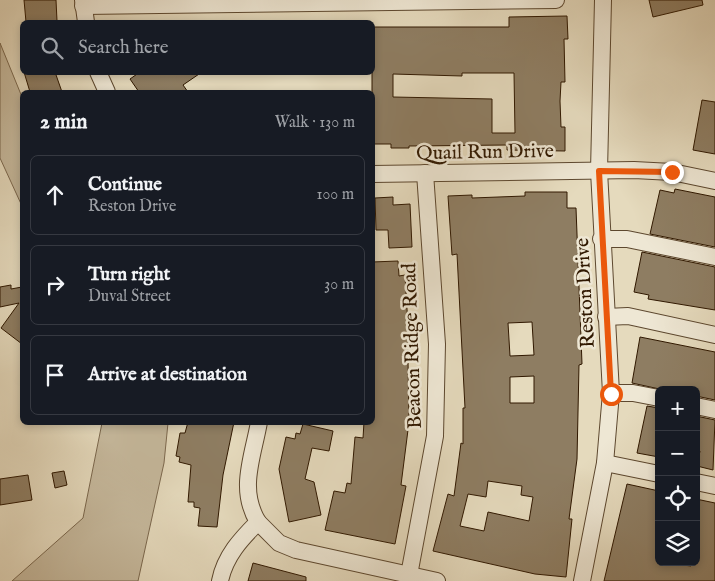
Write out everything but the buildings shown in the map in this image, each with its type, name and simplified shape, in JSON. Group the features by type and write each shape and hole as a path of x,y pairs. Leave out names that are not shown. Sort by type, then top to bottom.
{"street":[{"path":"86,20 83,3 556,0"},
{"name":"Reston Drive","path":"582,581 605,463 611,394 601,239 599,171 603,0"},
{"path":"99,75 106,90"},
{"name":"Quail Run Drive","path":"375,174 672,172 715,180"},
{"name":"Beacon Ridge Road","path":"409,575 436,436 436,344 426,173"},
{"path":"601,239 627,239 715,258"},
{"path":"606,317 628,316 715,335"},
{"path":"611,394 633,393 655,397"},
{"path":"700,407 715,410"},
{"path":"258,425 248,473 247,490 250,509 258,522 279,543 296,550 438,581"},
{"path":"605,463 655,473"},
{"path":"700,483 715,486"},
{"path":"220,581 227,559 237,543 258,522"}],"shaded area":[{"path":"0,43 20,92 20,202 0,158"},
{"path":"102,425 168,425 164,463 138,581 12,581 83,518"}],"route":[{"path":"611,394 601,239 599,171 672,172"}]}
